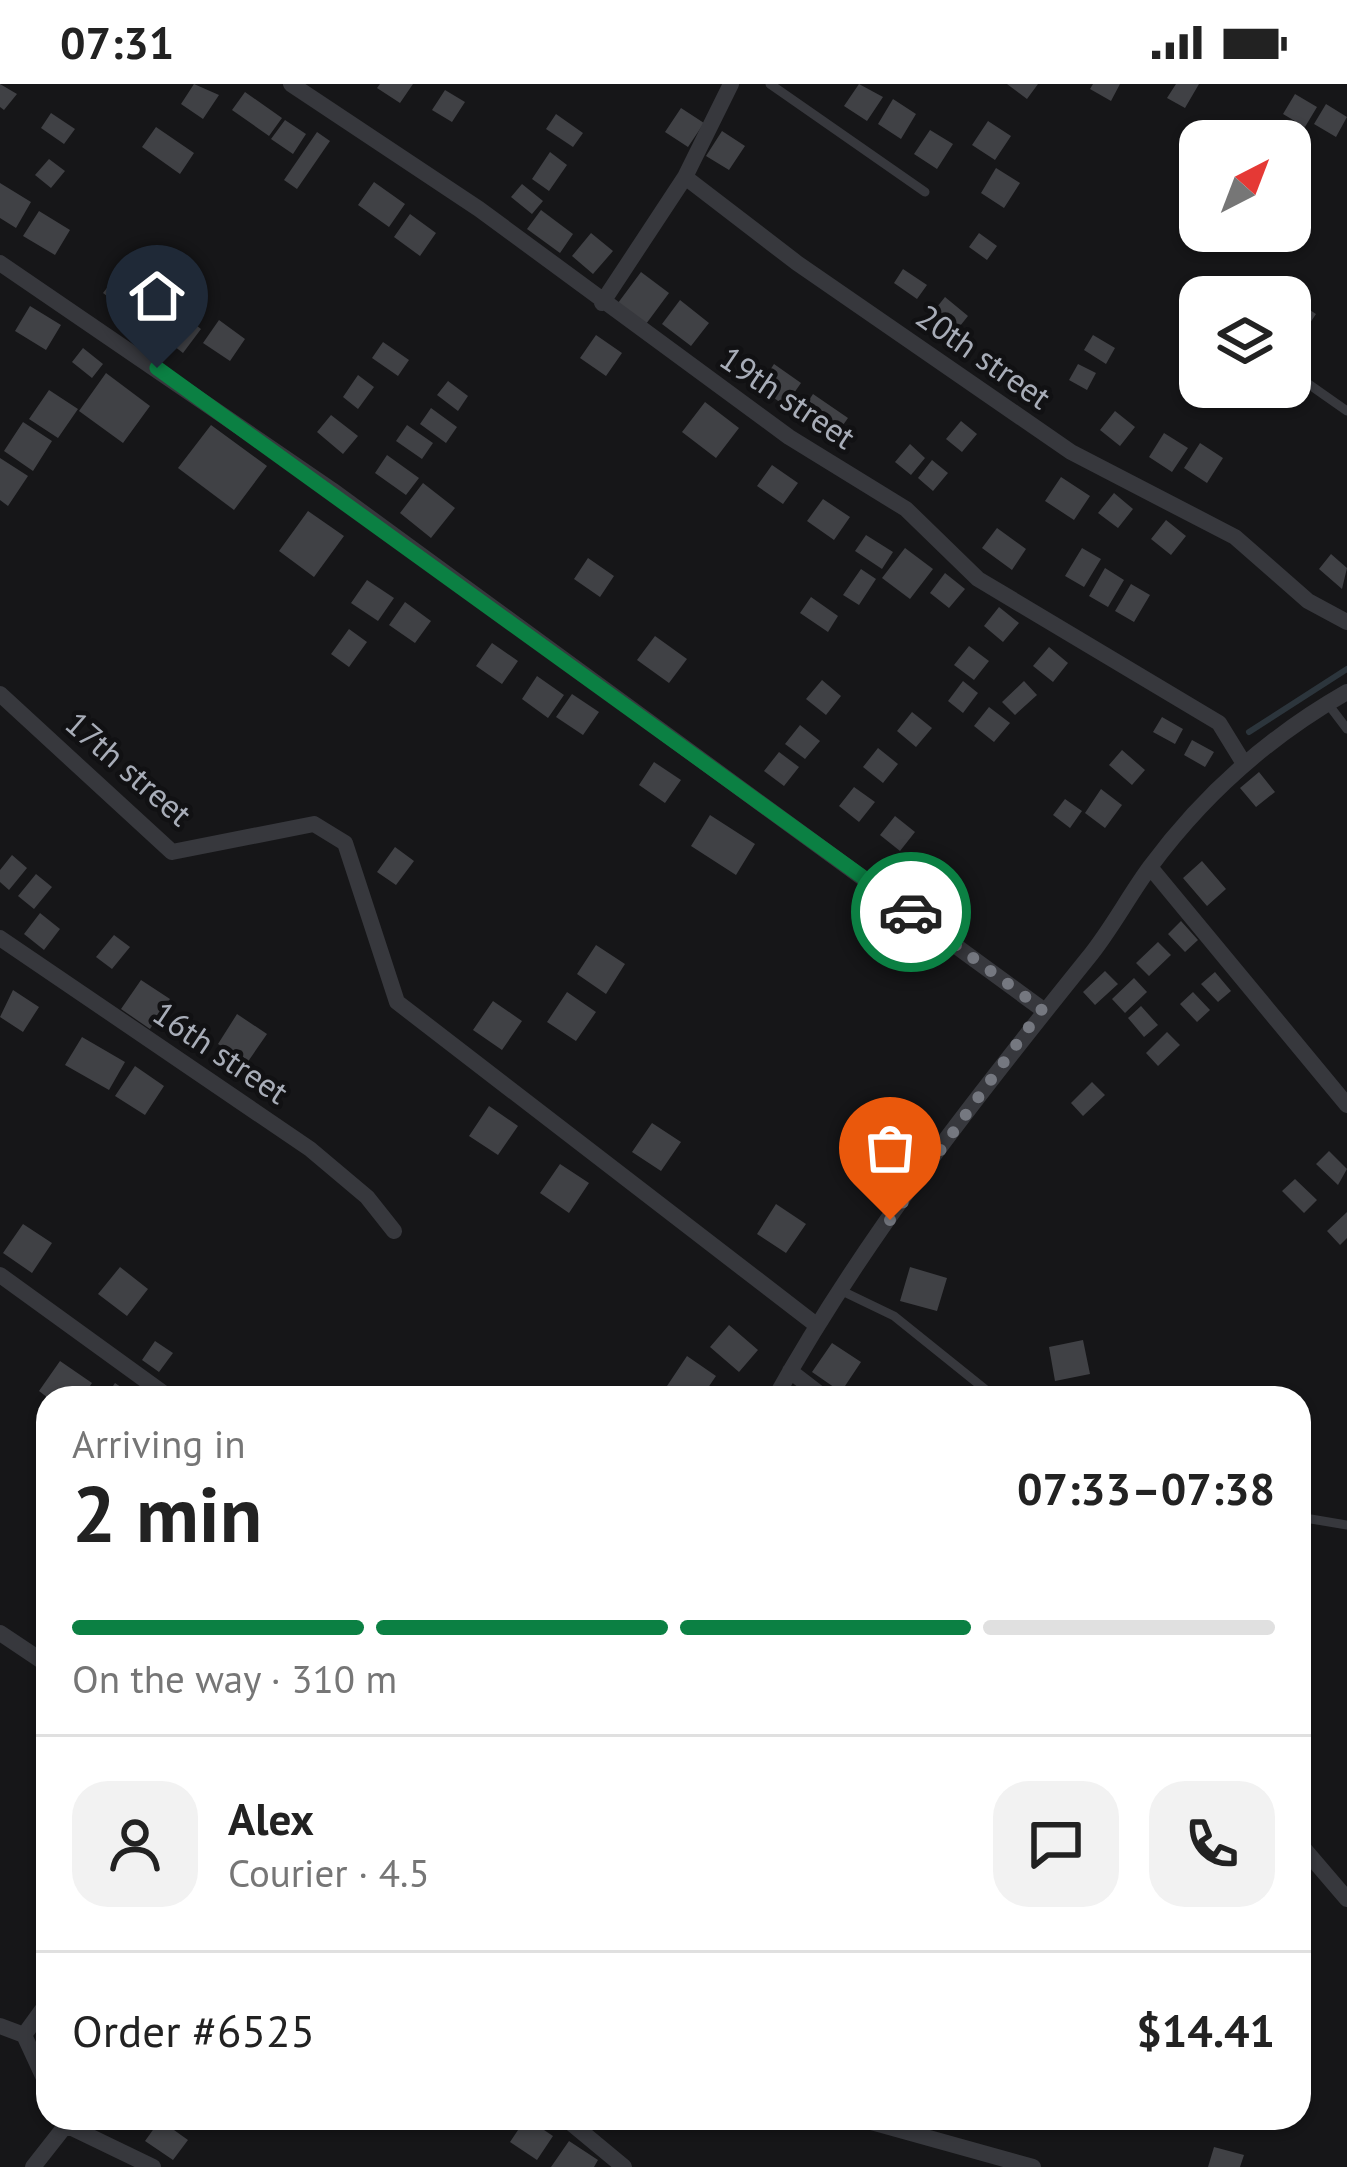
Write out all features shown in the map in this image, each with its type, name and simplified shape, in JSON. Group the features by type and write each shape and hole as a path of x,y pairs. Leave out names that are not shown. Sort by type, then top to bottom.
{"street":[{"name":"19th street","path":"291,84 478,209 789,437 906,508 978,579 1219,723 1243,762"},
{"path":"602,303 685,177 731,84"},
{"name":"20th street","path":"685,177 797,263 1071,452 1235,537 1308,601 1347,622"},
{"path":"0,263 332,490 1042,1009"},
{"path":"782,1386 815,1324 1042,1009 1089,957 1200,803 1243,762 1347,692"},
{"name":"17th street","path":"0,694 172,852 314,824 345,843 397,1002 815,1324"},
{"path":"1150,867 1347,1105"},
{"name":"16th street","path":"0,938 310,1149 367,1197 394,1231"},
{"path":"0,1275 153,1386"},
{"path":"790,1371 809,1386"},
{"path":"0,1633 36,1657"},
{"path":"1311,1857 1347,1900"},
{"path":"24,2035 36,2018"},
{"path":"0,2026 24,2035 36,2060"},
{"path":"33,2167 58,2130"},
{"path":"80,2130 153,2167"},
{"path":"579,2130 624,2167"},
{"path":"900,2130 1033,2167"}],"lane":[{"path":"770,84 925,192"},
{"path":"1311,385 1347,410"},
{"path":"1328,704 1347,729"},
{"path":"840,1290 894,1316 981,1386"},
{"path":"1311,1519 1347,1525"}],"building":[{"path":"0,84 17,94 4,110 0,107"},
{"path":"194,84 219,95 203,119 181,104"},
{"path":"380,84 413,84 400,103 377,88"},
{"path":"859,84 883,97 867,121 844,106"},
{"path":"1007,84 1038,84 1027,99"},
{"path":"1093,84 1120,84 1111,101 1090,89"},
{"path":"1176,84 1199,84 1185,108 1167,98"},
{"path":"445,90 465,102 452,122 432,110"},
{"path":"245,92 282,118 269,136 232,110"},
{"path":"1295,94 1317,107 1309,120 1283,114"},
{"path":"893,99 916,114 901,139 878,124"},
{"path":"1326,104 1347,117 1336,137 1314,124"},
{"path":"681,108 704,123 688,147 665,132"},
{"path":"51,113 75,129 64,144 41,128"},
{"path":"556,114 583,133 573,147 546,129"},
{"path":"285,120 306,134 293,154 271,139"},
{"path":"988,121 1011,136 995,160 972,145"},
{"path":"156,127 194,153 180,174 142,147"},
{"path":"930,130 953,144 937,169 914,154"},
{"path":"722,131 745,146 729,170 706,156"},
{"path":"317,132 330,141 297,189 284,180"},
{"path":"550,152 567,165 549,191 532,179"},
{"path":"49,159 65,171 51,188 35,175"},
{"path":"996,168 1020,183 1004,208 981,193"},
{"path":"374,182 405,204 389,227 358,205"},
{"path":"0,183 31,202 16,228 0,218"},
{"path":"522,184 543,201 532,214 511,197"},
{"path":"541,210 573,234 560,253 527,229"},
{"path":"39,211 70,230 55,255 23,236"},
{"path":"410,214 436,233 420,256 394,237"},
{"path":"591,233 613,251 593,274 572,256"},
{"path":"979,233 997,246 987,260 969,247"},
{"path":"124,266 162,293 141,321 103,293"},
{"path":"903,269 927,285 917,299 894,283"},
{"path":"641,272 669,293 646,324 618,303"},
{"path":"945,297 968,316 956,331 933,312"},
{"path":"680,300 709,323 691,346 662,324"},
{"path":"30,306 61,325 46,350 15,331"},
{"path":"179,312 201,329 183,353 161,336"},
{"path":"219,320 245,339 230,361 203,343"},
{"path":"596,335 622,353 606,376 580,358"},
{"path":"1093,335 1115,348 1106,364 1084,350"},
{"path":"383,342 409,360 398,376 372,358"},
{"path":"83,348 103,364 92,378 72,362"},
{"path":"774,364 801,383 785,406 759,387"},
{"path":"1078,364 1096,373 1087,390 1069,380"},
{"path":"106,373 150,406 123,443 79,411"},
{"path":"358,375 374,387 358,409 343,397"},
{"path":"448,381 468,396 458,411 437,395"},
{"path":"49,390 78,409 58,438 29,419"},
{"path":"813,394 848,418 833,439 799,415"},
{"path":"705,402 739,428 716,458 682,432"},
{"path":"431,408 457,427 446,443 420,424"},
{"path":"1115,411 1135,427 1120,446 1100,430"},
{"path":"331,415 358,436 343,454 317,432"},
{"path":"961,421 977,434 962,452 946,439"},
{"path":"23,422 52,441 33,471 4,451"},
{"path":"211,425 267,466 234,510 178,468"},
{"path":"407,425 433,443 422,459 396,441"},
{"path":"1164,433 1188,448 1172,472 1149,457"},
{"path":"1200,443 1223,458 1207,483 1184,468"},
{"path":"910,444 925,458 911,475 895,462"},
{"path":"387,455 419,478 406,495 375,473"},
{"path":"0,458 28,476 8,506 0,500"},
{"path":"932,460 948,473 933,491 918,478"},
{"path":"772,465 798,483 783,504 757,486"},
{"path":"1061,477 1090,496 1074,520 1045,501"},
{"path":"423,483 455,508 431,538 400,513"},
{"path":"1114,493 1133,509 1118,528 1098,513"},
{"path":"823,499 850,517 834,540 807,521"},
{"path":"308,511 344,536 314,577 279,551"},
{"path":"1166,520 1186,536 1171,555 1151,539"},
{"path":"997,528 1026,549 1012,570 982,548"},
{"path":"866,535 893,552 882,569 855,551"},
{"path":"905,548 933,569 910,599 882,578"},
{"path":"1082,548 1101,559 1084,587 1065,576"},
{"path":"1331,554 1347,568 1342,589 1319,569"},
{"path":"588,558 614,576 600,597 574,579"},
{"path":"1105,568 1124,580 1108,607 1089,596"},
{"path":"861,569 876,579 859,605 843,595"},
{"path":"945,573 965,589 949,608 930,593"},
{"path":"367,580 394,598 378,621 351,603"},
{"path":"1131,584 1150,595 1134,622 1115,611"},
{"path":"811,597 838,616 828,632 800,613"},
{"path":"405,602 431,621 415,643 389,625"},
{"path":"999,607 1019,623 1003,642 984,626"},
{"path":"349,629 367,642 349,667 331,654"},
{"path":"655,636 687,659 669,683 637,660"},
{"path":"492,643 518,661 502,684 476,666"},
{"path":"969,646 989,661 974,680 954,665"},
{"path":"1049,647 1068,663 1053,682 1033,666"},
{"path":"537,676 564,695 548,718 522,699"},
{"path":"822,680 841,696 826,715 806,699"},
{"path":"963,681 978,693 963,713 948,701"},
{"path":"1024,681 1037,695 1015,715 1002,702"},
{"path":"572,694 599,712 583,735 556,717"},
{"path":"989,707 1010,723 994,742 974,726"},
{"path":"912,712 932,728 916,747 897,731"},
{"path":"1162,717 1183,729 1175,744 1153,732"},
{"path":"800,725 820,741 805,759 785,744"},
{"path":"1192,740 1214,752 1205,767 1184,755"},
{"path":"878,748 898,764 883,783 863,767"},
{"path":"1122,750 1145,770 1132,785 1109,765"},
{"path":"779,752 799,767 784,786 764,771"},
{"path":"654,762 681,780 665,803 639,785"},
{"path":"1259,772 1275,792 1256,807 1240,788"},
{"path":"854,787 875,802 859,822 839,806"},
{"path":"1101,789 1122,805 1105,828 1085,813"},
{"path":"1065,799 1082,811 1070,828 1053,815"},
{"path":"710,815 755,844 736,875 691,846"},
{"path":"895,816 915,832 900,851 880,835"},
{"path":"395,847 414,861 396,885 377,872"},
{"path":"12,855 27,868 9,890 0,882 0,870"},
{"path":"1202,861 1226,889 1207,906 1183,878"},
{"path":"36,874 52,887 34,909 18,896"},
{"path":"40,913 60,929 44,950 24,934"},
{"path":"1181,921 1198,940 1185,952 1168,934"},
{"path":"114,935 130,947 112,969 96,957"},
{"path":"1158,942 1171,955 1149,976 1136,963"},
{"path":"596,945 625,964 606,994 577,974"},
{"path":"1105,971 1118,984 1095,1005 1083,992"},
{"path":"1215,972 1231,991 1218,1002 1201,984"},
{"path":"1134,978 1147,992 1125,1013 1112,999"},
{"path":"141,980 170,999 150,1029 121,1009"},
{"path":"13,990 39,1007 23,1032 0,1017"},
{"path":"567,992 596,1012 576,1041 547,1022"},
{"path":"1193,992 1210,1010 1197,1022 1180,1004"},
{"path":"493,1001 522,1021 502,1050 473,1030"},
{"path":"1141,1006 1158,1025 1144,1037 1128,1018"},
{"path":"237,1014 267,1034 247,1063 218,1044"},
{"path":"1167,1032 1180,1045 1158,1066 1146,1053"},
{"path":"82,1037 125,1062 109,1090 65,1065"},
{"path":"135,1066 164,1086 145,1115 115,1096"},
{"path":"1092,1082 1105,1095 1083,1116 1071,1103"},
{"path":"489,1106 518,1126 498,1155 469,1136"},
{"path":"917,1113 933,1125 917,1149 900,1138"},
{"path":"652,1123 681,1142 661,1171 632,1152"},
{"path":"1329,1151 1347,1169 1338,1185 1316,1164"},
{"path":"560,1164 589,1183 569,1213 540,1193"},
{"path":"1295,1179 1317,1200 1304,1213 1282,1191"},
{"path":"776,1204 806,1224 786,1253 757,1234"},
{"path":"1347,1212 1347,1238 1340,1245 1327,1231"},
{"path":"23,1224 52,1243 32,1273 3,1253"},
{"path":"120,1267 148,1289 127,1316 98,1294"},
{"path":"910,1267 947,1278 937,1311 900,1301"},
{"path":"729,1325 758,1350 739,1372 710,1347"},
{"path":"1083,1340 1090,1374 1055,1381 1049,1347"},
{"path":"155,1341 173,1353 159,1372 142,1360"},
{"path":"832,1343 861,1362 845,1386 832,1386 812,1372"},
{"path":"687,1356 716,1376 709,1386 667,1386"},
{"path":"60,1361 92,1383 90,1386 42,1386"},
{"path":"153,2130 174,2130 188,2140 173,2160 145,2141"},
{"path":"518,2130 544,2130 553,2136 537,2160 510,2142"},
{"path":"569,2141 598,2160 594,2167 551,2167"},
{"path":"1214,2147 1244,2155 1240,2167 1208,2167"}],"waterway":[{"path":"1249,732 1347,669"}],"way so far":[{"path":"890,1220 1042,1009 911,912"}],"route":[{"path":"157,368 685,744 911,912"}]}
